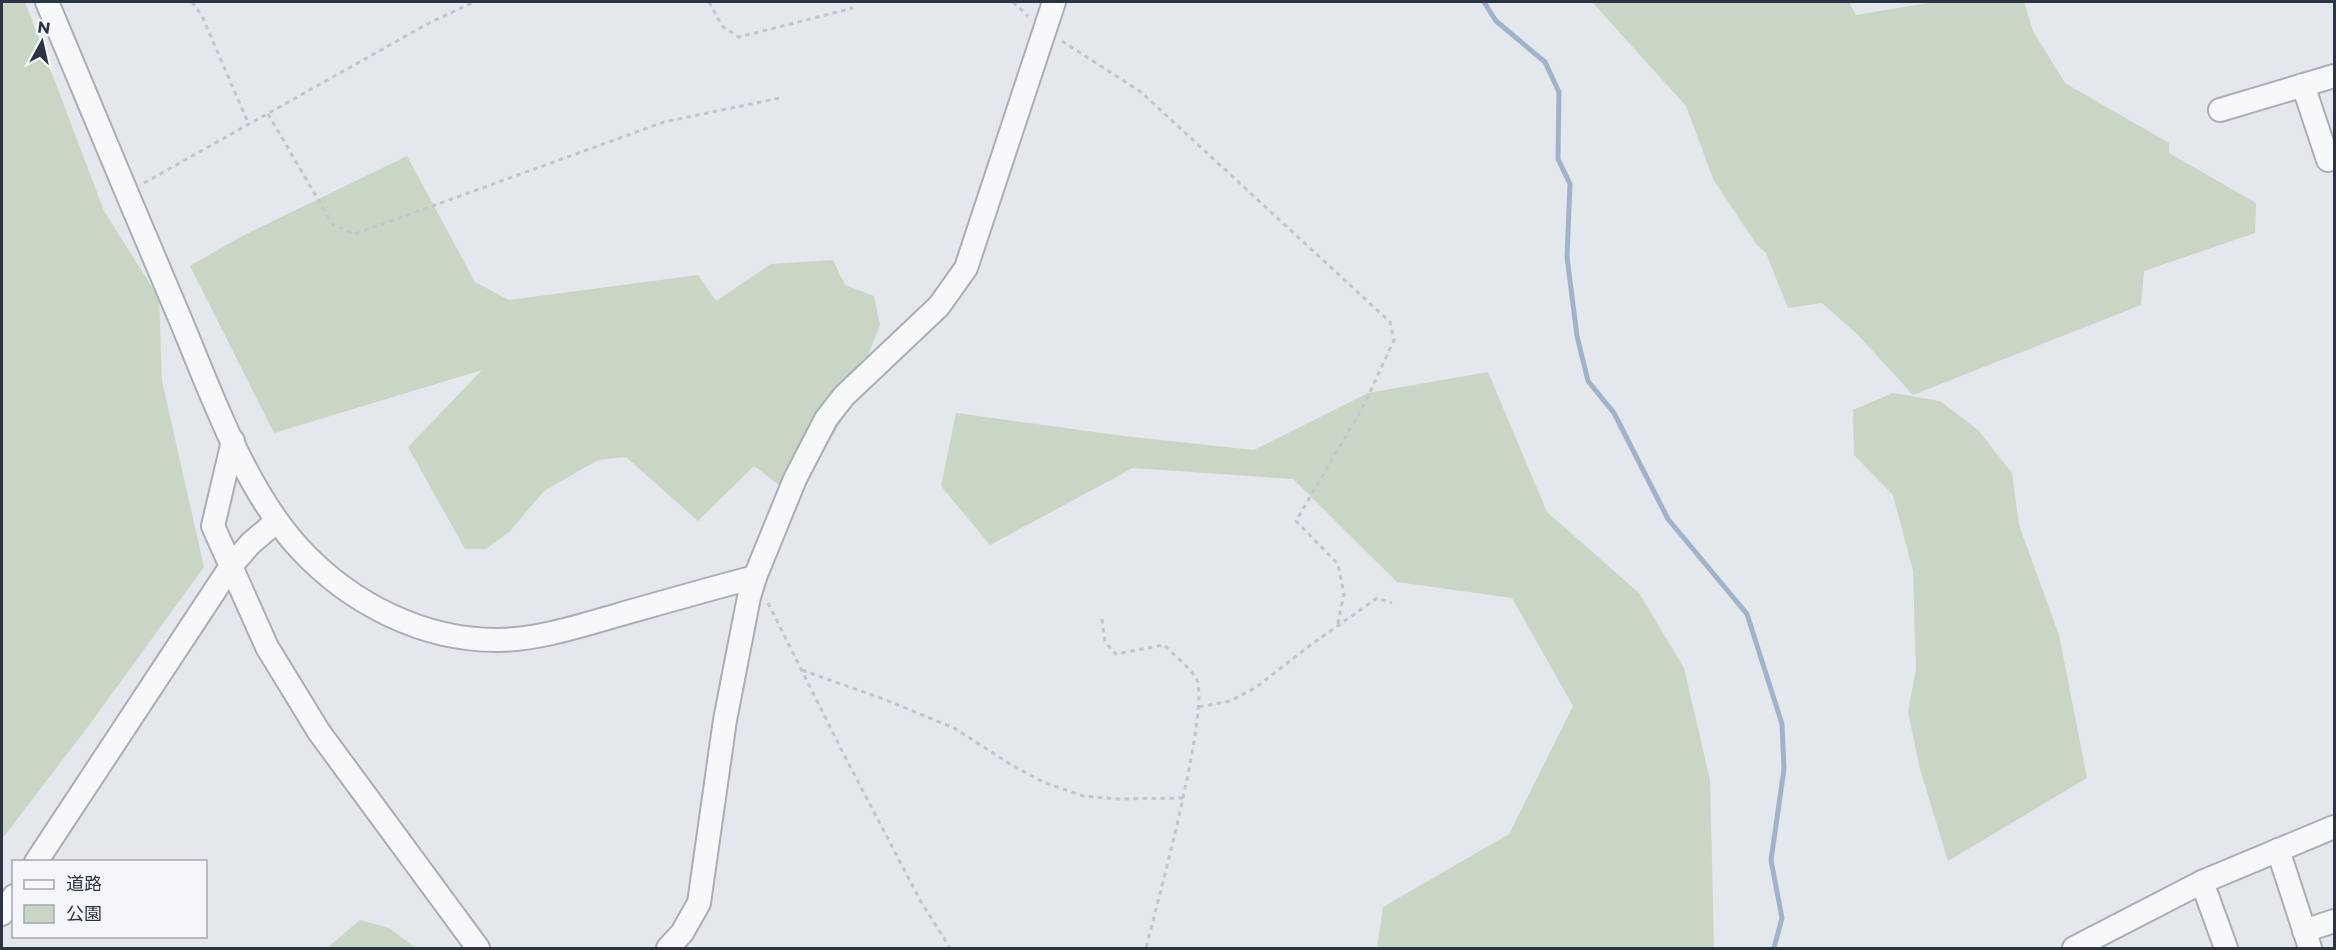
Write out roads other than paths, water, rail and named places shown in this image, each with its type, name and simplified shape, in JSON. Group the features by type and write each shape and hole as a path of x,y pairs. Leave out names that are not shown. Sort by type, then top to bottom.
{"street":[{"path":"47,2 241,459 277,521 300,550 337,582 372,608 409,624 457,637 499,640 538,637 755,577"},
{"path":"668,948 682,933 699,903 725,720 755,577 795,479 826,419 844,396 939,306 966,268 1054,2"},
{"path":"2220,110 2334,76"},
{"path":"2303,85 2328,160 2334,158"},
{"path":"233,441 213,526 267,647 319,732 478,948"},
{"path":"37,860 231,566 251,543 277,521"},
{"path":"2074,948 2202,882 2334,827"},
{"path":"2278,850 2307,940 2334,921"},
{"path":"2202,882 2226,948"},
{"path":"2,914 12,899"}],"waterway":[{"path":"1484,2 1496,21 1545,62 1559,92 1558,159 1570,184 1567,257 1577,336 1588,381 1614,413 1668,519 1747,614 1782,724 1784,769 1771,860 1782,918 1774,948"}]}
